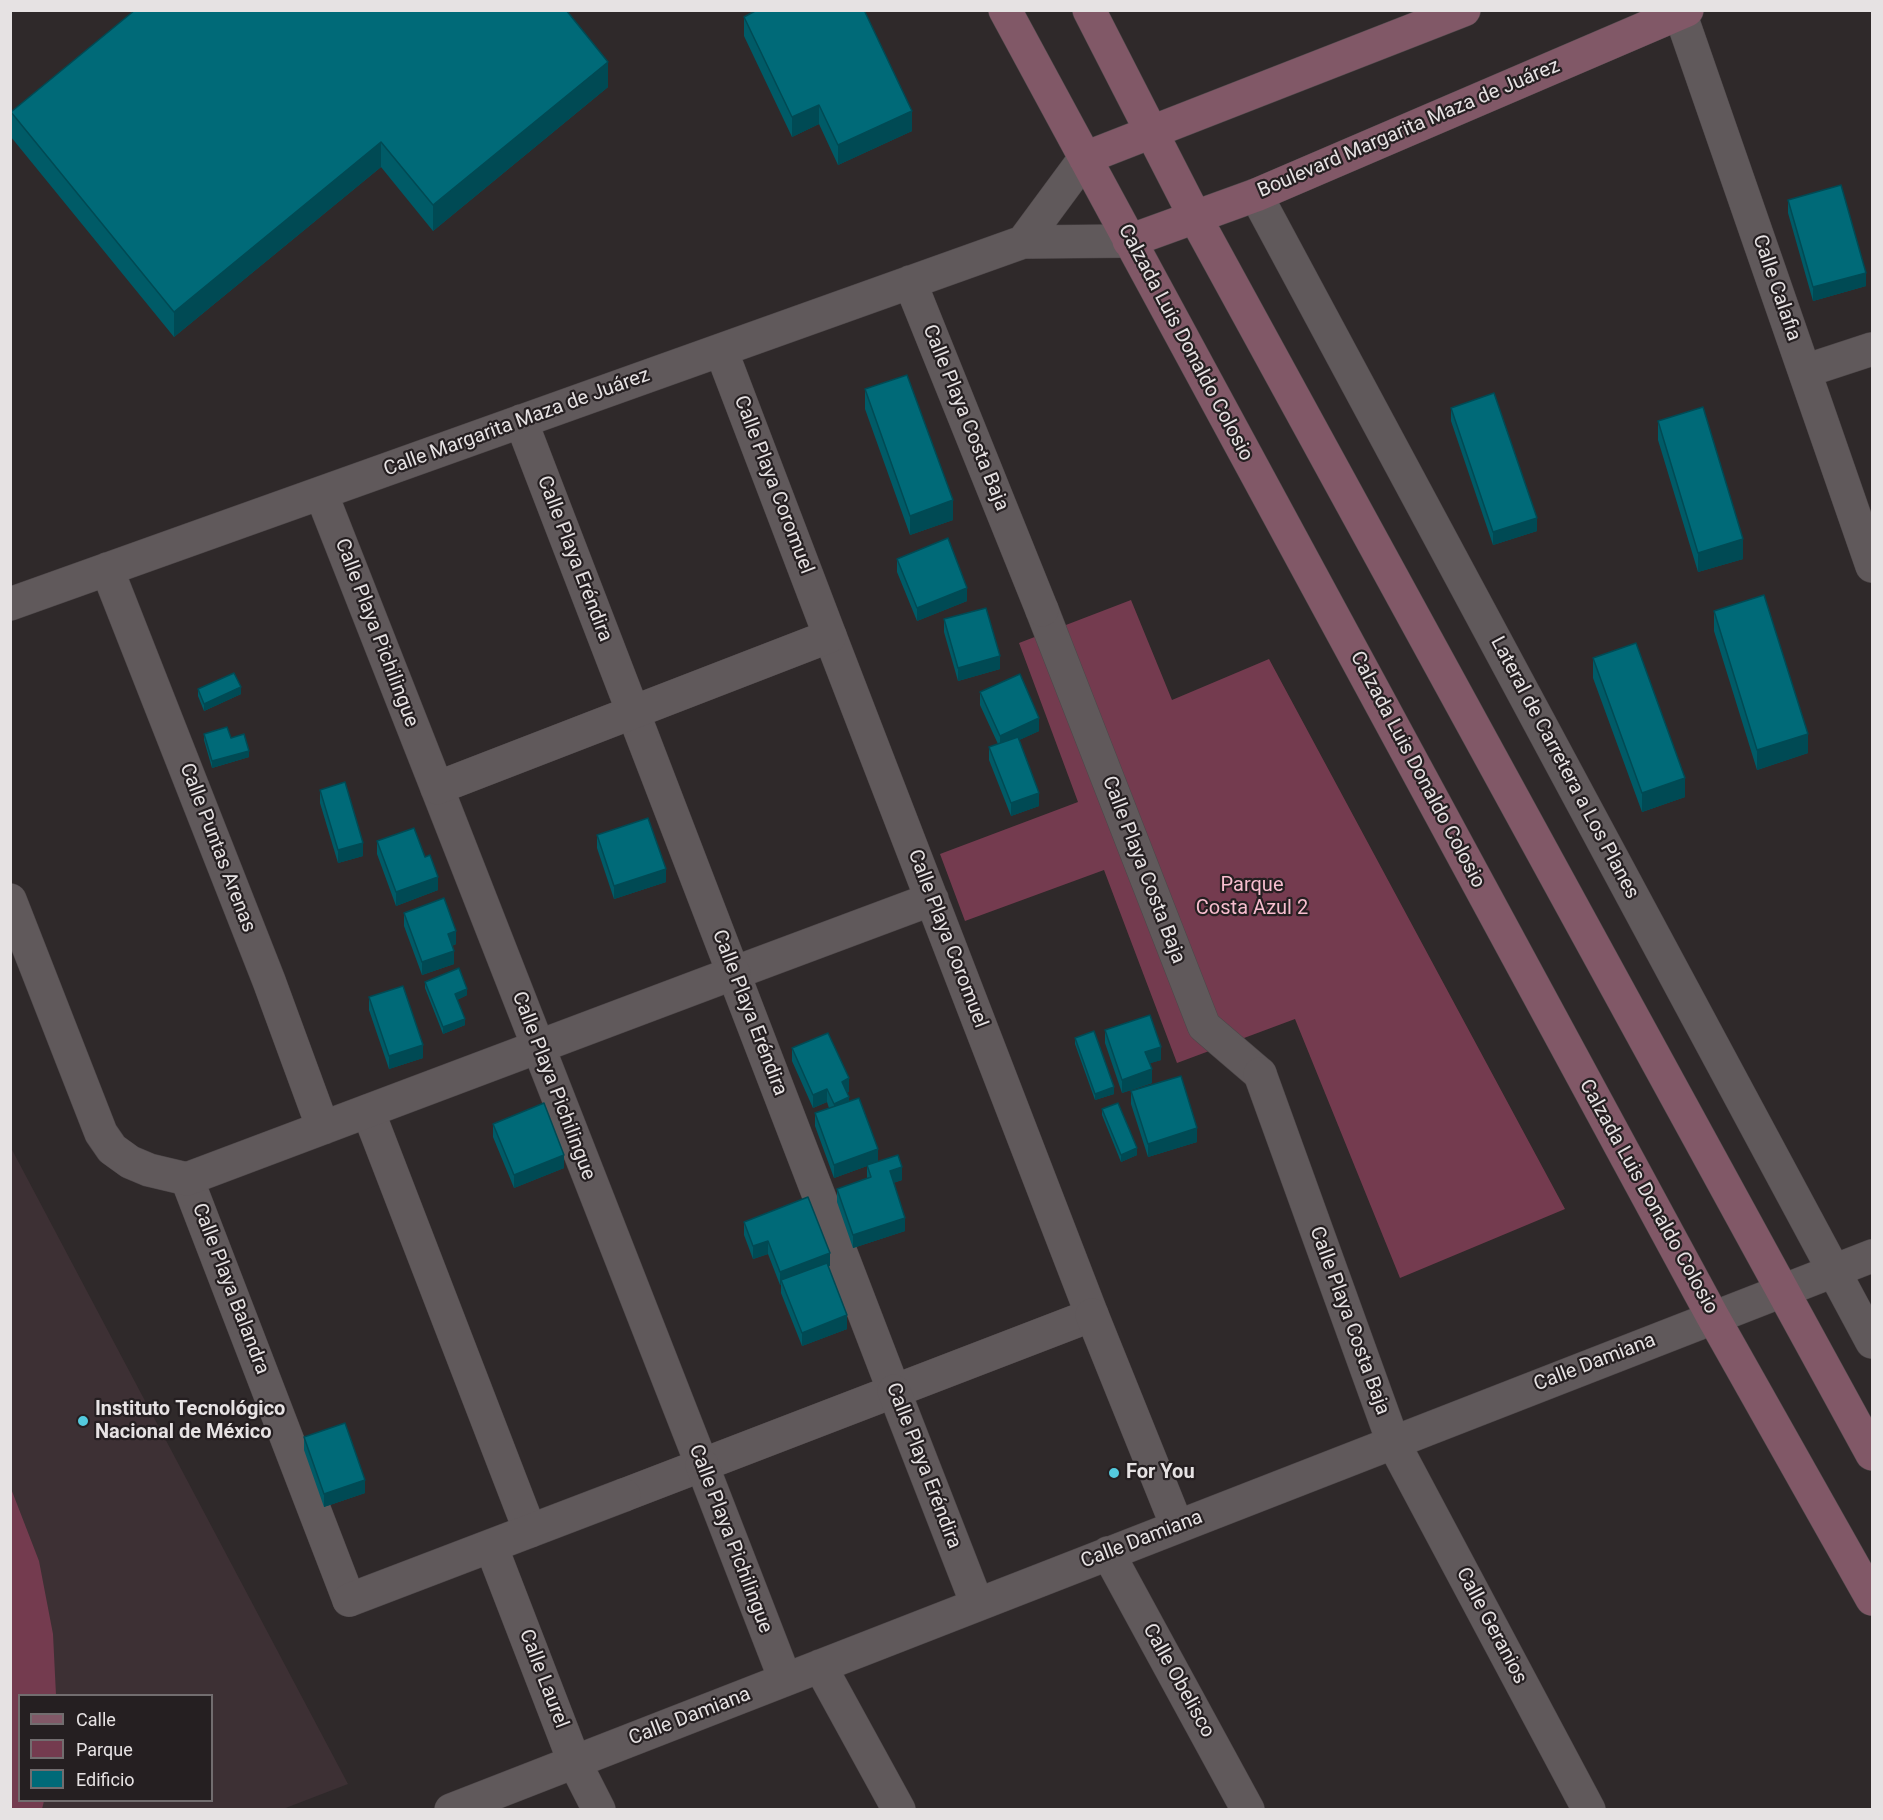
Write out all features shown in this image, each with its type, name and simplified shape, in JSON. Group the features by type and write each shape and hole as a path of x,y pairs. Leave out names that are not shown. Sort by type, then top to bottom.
{"main road":[{"name":"Calzada Luis Donaldo Colosio","path":"1005,10 1713,1317 1833,1526 1872,1599"},
{"path":"1089,10 1195,217 1872,1454"},
{"path":"1085,158 1464,10"},
{"name":"Boulevard Margarita Maza de Juárez","path":"1129,241 1256,195 1682,11"}],"street":[{"name":"Calle Calafia","path":"1682,11 1872,566"},
{"path":"1023,242 1085,158"},
{"name":"Lateral de Carretera a Los Planes","path":"1256,195 1872,1342"},
{"name":"Calle Margarita Maza de Juárez","path":"10,604 1023,242 1129,241"},
{"name":"Calle Playa Costa Baja","path":"910,282 1042,610 1204,1026 1260,1074 1393,1442"},
{"path":"1805,371 1872,348"},
{"name":"Calle Playa Coromuel","path":"721,350 1092,1315 1177,1526"},
{"name":"Calle Playa Eréndira","path":"521,421 977,1605"},
{"name":"Calle Playa Pichilingue","path":"321,493 785,1679"},
{"name":"Calle Puntas Arenas","path":"107,569 269,981 323,1128"},
{"path":"437,788 830,636"},
{"path":"10,900 101,1133 112,1149 130,1162 149,1170 187,1179 932,899"},
{"path":"368,1111 530,1531"},
{"name":"Calle Playa Balandra","path":"187,1179 349,1600 491,1546"},
{"name":"Calle Damiana","path":"451,1809 1872,1256"},
{"path":"491,1546 1092,1315"},
{"name":"Calle Geranios","path":"1393,1442 1589,1809"},
{"name":"Calle Laurel","path":"491,1546 574,1761 599,1809"},
{"name":"Calle Obelisco","path":"1108,1553 1248,1809"},
{"path":"820,1666 899,1809"}],"shaded area":[{"name":"Instituto Tecnológico Nacional de México","path":"10,1146 348,1784 283,1809 11,1809"}],"green space":[{"name":"Parque Costa Azul 2","path":"1131,600 1172,700 1269,659 1565,1209 1400,1278 1295,1019 1177,1063 1104,870 965,921 940,854 1078,802 1019,643"},
{"path":"10,1486 39,1561 53,1634 56,1694 18,1694 18,1802 44,1802 42,1809 11,1809"}],"building":[{"path":"135,10 566,10 608,62 433,205 381,142 174,312 11,112"},
{"path":"757,10 864,10 912,111 838,145 819,105 792,117 744,17"},
{"path":"1841,185 1866,273 1813,287 1788,200"},
{"path":"907,375 953,500 910,516 865,389"},
{"path":"1494,393 1537,518 1493,532 1451,408"},
{"path":"1703,407 1743,539 1698,553 1658,421"},
{"path":"948,538 967,588 917,608 897,559"},
{"path":"1764,595 1808,734 1757,750 1714,611"},
{"path":"986,608 1000,656 958,668 944,619"},
{"path":"1636,643 1685,778 1642,793 1593,658"},
{"path":"234,673 241,687 204,704 198,689"},
{"path":"1020,674 1039,718 1000,736 980,692"},
{"path":"227,727 231,738 244,734 249,751 212,761 204,734"},
{"path":"1018,737 1039,793 1011,803 989,747"},
{"path":"345,782 363,843 338,850 320,790"},
{"path":"648,818 666,869 614,886 597,835"},
{"path":"414,828 425,857 430,855 438,877 396,892 377,841"},
{"path":"444,898 456,931 448,934 454,951 422,962 404,913"},
{"path":"459,968 467,989 455,994 465,1019 443,1027 425,982"},
{"path":"403,986 423,1045 389,1056 369,997"},
{"path":"1150,1015 1161,1047 1145,1052 1152,1069 1122,1080 1105,1030"},
{"path":"1094,1031 1114,1087 1095,1094 1075,1038"},
{"path":"828,1033 849,1078 842,1082 849,1097 834,1104 827,1089 813,1095 792,1048"},
{"path":"1181,1076 1197,1128 1148,1144 1131,1091"},
{"path":"859,1098 878,1149 834,1165 815,1113"},
{"path":"544,1103 564,1155 514,1175 493,1124"},
{"path":"1118,1103 1137,1148 1121,1155 1102,1109"},
{"path":"898,1155 902,1167 890,1171 905,1218 853,1235 837,1189 871,1177 867,1165"},
{"path":"808,1197 830,1253 780,1272 768,1241 753,1246 744,1222"},
{"path":"827,1263 847,1315 802,1333 781,1280"},
{"path":"345,1423 365,1480 324,1494 304,1437"}],"place":[{"name":"Instituto Tecnológico Nacional de México","path":"83,1421"},
{"name":"For You","path":"1114,1473"}]}
